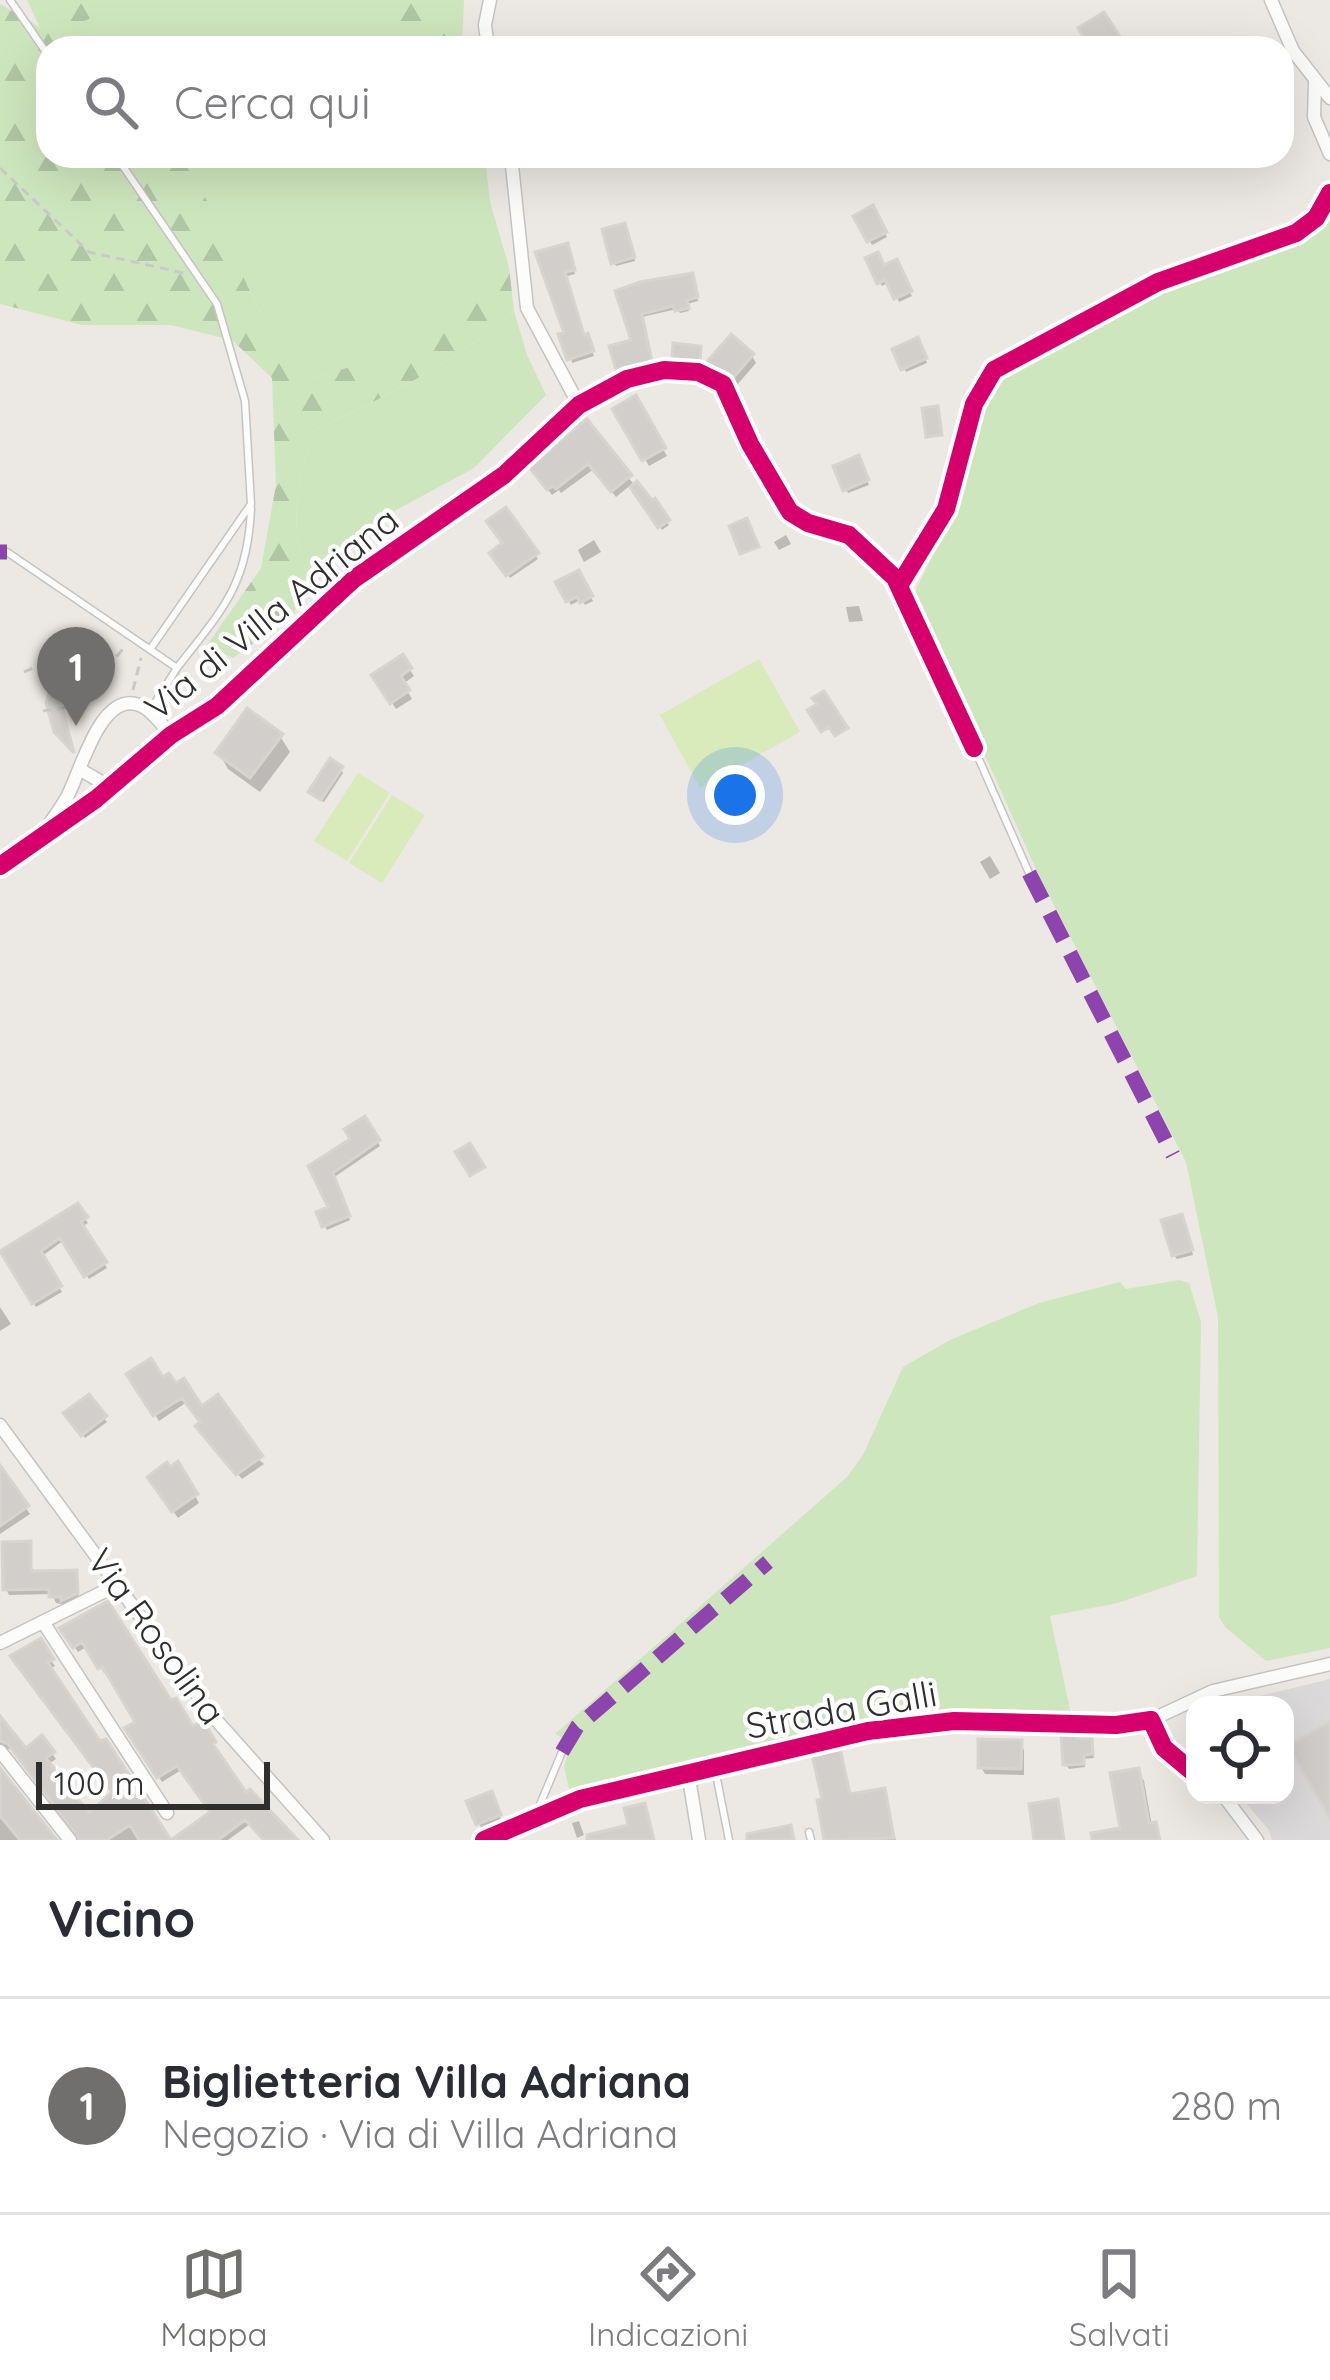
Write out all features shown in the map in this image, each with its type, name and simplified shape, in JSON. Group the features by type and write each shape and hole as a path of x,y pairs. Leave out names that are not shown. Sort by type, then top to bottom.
{"street":[{"path":"486,36 490,0"},
{"path":"1271,0 1286,36"},
{"path":"1294,50 1330,98"},
{"path":"1315,81 1314,117 1330,154"},
{"path":"512,168 527,308 579,405"},
{"path":"974,748 900,584 946,509 974,404 994,370 1158,282 1296,233 1316,218 1330,193"},
{"name":"Via di Villa Adriana","path":"0,866 110,788 171,735 218,706 354,579 504,475 579,405 627,379 678,369 713,377 729,393 750,444 790,512 859,542 900,584"},
{"name":"Via di Villa Adriana","path":"42,836 100,726 119,707 130,703 148,712 171,735"},
{"path":"79,770 110,788"},
{"name":"Via Rosolina","path":"0,1425 217,1721 323,1840"},
{"path":"0,1643 119,1584"},
{"path":"43,1622 167,1813"},
{"path":"1186,1766 1164,1748 1151,1720 1213,1691 1330,1664"},
{"name":"Strada Galli","path":"484,1840 591,1796 834,1737 940,1722 1116,1725 1151,1720"},
{"path":"0,1751 70,1840"},
{"path":"688,1772 699,1840"},
{"path":"1230,1804 1258,1840"}],"lane":[{"path":"10,0 36,38"},
{"path":"124,168 217,304 245,401 251,504 250,548 232,597 148,712"},
{"path":"151,648 251,504"},
{"path":"7,552 177,668"},
{"path":"974,748 1029,873"},
{"path":"535,1816 562,1751"},
{"path":"714,1766 729,1840"}],"path":[{"path":"0,168 88,252 201,277"},
{"path":"43,712 75,706 123,649 142,654 130,703"},
{"path":"24,672 45,662 86,692"},
{"path":"75,706 100,726"}],"shaded area":[{"path":"1330,1679 1330,1840 1272,1840 1247,1804 1294,1804 1294,1696 1259,1696"}],"green space":[{"path":"27,0 464,0 462,36 52,36 41,30"},
{"path":"56,0 126,0 69,29"},
{"path":"367,0 422,0 446,36 394,36"},
{"path":"0,4 55,36 36,36 36,168 187,168 264,318 309,380 368,361 440,326 509,267 514,311 418,378 314,430 303,465 296,521 308,574 294,614 233,658 207,645 261,568 276,485 272,378 232,340 170,325 82,325 0,304"},
{"path":"187,168 486,168 490,202 509,267 439,329 368,361 309,380 264,318"},
{"path":"1330,210 1330,1648 1266,1661 1219,1617 1218,1317 1186,1162 1040,878 917,603 916,589 956,509 987,392 1003,373 1139,302 1276,251 1298,240"},
{"path":"514,311 546,395 474,468 387,515 308,574 296,521 303,465 314,430 418,378"},
{"path":"759,659 800,732 700,788 660,715"},
{"path":"358,773 390,793 347,861 314,841"},
{"path":"392,795 425,815 382,883 349,863"},
{"path":"1179,1280 1189,1283 1201,1322 1197,1576 1118,1603 1050,1616 1071,1714 1063,1718 888,1720 570,1792 564,1767 571,1742 555,1734 847,1477 863,1455 903,1367 950,1340 1039,1303 1120,1282 1126,1289"}],"building":[{"path":"1104,12 1119,35 1083,36 1078,28"},
{"path":"873,205 887,232 867,242 853,216"},
{"path":"625,223 635,257 611,264 602,229"},
{"path":"568,243 575,270 565,272 584,335 588,333 594,351 567,360 558,334 564,333 535,252"},
{"path":"878,252 884,265 897,259 912,291 894,299 885,280 877,284 865,258"},
{"path":"693,273 698,297 687,300 689,308 675,311 673,306 642,314 652,362 617,373 609,346 631,340 615,291"},
{"path":"731,334 754,354 732,379 705,364"},
{"path":"918,337 927,358 901,370 892,349"},
{"path":"673,343 701,346 700,362 672,360"},
{"path":"636,395 666,448 642,461 612,409"},
{"path":"938,406 942,435 926,437 922,408"},
{"path":"587,419 632,475 611,492 588,464 556,489 547,490 529,467"},
{"path":"859,455 869,480 843,491 833,466"},
{"path":"637,481 670,520 658,528 630,487"},
{"path":"506,507 539,553 506,576 489,553 502,543 486,521"},
{"path":"747,518 759,547 740,554 729,526"},
{"path":"579,570 593,596 580,603 577,597 566,602 555,582"},
{"path":"79,641 89,648 59,696 74,753 54,732 46,703 55,673"},
{"path":"403,654 412,668 401,676 410,690 390,704 371,675"},
{"path":"824,691 848,728 835,736 829,727 821,732 807,710 817,704 812,698"},
{"path":"247,708 283,734 250,778 215,753"},
{"path":"330,758 343,767 321,800 308,792"},
{"path":"365,1116 380,1140 333,1173 350,1216 322,1227 316,1212 328,1207 308,1166 350,1139 344,1129"},
{"path":"470,1143 485,1167 470,1176 455,1152"},
{"path":"78,1203 88,1217 81,1222 107,1262 84,1277 60,1238 41,1251 62,1286 32,1304 0,1251"},
{"path":"1182,1214 1193,1250 1172,1256 1161,1220"},
{"path":"151,1358 163,1377 169,1373 176,1383 184,1378 202,1406 218,1394 263,1456 236,1475 195,1426 200,1422 182,1398 153,1416 126,1374"},
{"path":"89,1394 107,1416 81,1436 63,1413"},
{"path":"178,1461 198,1494 172,1512 147,1477 167,1462 170,1467"},
{"path":"0,1465 29,1506 0,1526"},
{"path":"31,1541 31,1571 77,1570 78,1593 61,1601 61,1597 49,1597 49,1589 3,1590 2,1542"},
{"path":"108,1601 171,1700 176,1698 193,1726 203,1720 213,1744 246,1792 250,1789 298,1840 264,1840 245,1820 218,1840 171,1840 210,1812 177,1766 157,1778 124,1728 135,1722 108,1676 102,1667 98,1669 82,1642 73,1648 59,1628"},
{"path":"41,1638 54,1659 48,1663 100,1741 106,1739 171,1840 139,1840 130,1825 107,1840 80,1840 8,1744 0,1741 0,1716 26,1748 42,1735 55,1752 46,1758 89,1813 112,1792 10,1656"},
{"path":"1330,1722 1330,1818 1294,1756 1294,1743"},
{"path":"1061,1734 1092,1738 1093,1754 1084,1755 1084,1764 1063,1765"},
{"path":"978,1739 1022,1740 1021,1769 978,1768"},
{"path":"840,1748 850,1794 885,1788 894,1838 824,1840 817,1800 822,1799 812,1755"},
{"path":"0,1768 57,1840 20,1840 0,1816"},
{"path":"1139,1768 1149,1823 1156,1822 1160,1840 1092,1840 1091,1833 1120,1828 1110,1773"},
{"path":"492,1791 501,1815 476,1825 466,1801"},
{"path":"1058,1799 1064,1840 1034,1840 1029,1804"},
{"path":"645,1803 654,1840 587,1840 587,1835 628,1825 624,1808"},
{"path":"791,1825 794,1840 747,1840 747,1834"}],"marked path":[{"path":"0,552 7,552"},
{"path":"1029,873 1173,1155"},
{"path":"562,1752 577,1727 768,1562"}],"cycle path":[{"path":"900,584 946,509 974,404 994,370 1158,282 1296,233 1316,218 1330,193"},
{"path":"0,866 96,799 171,735 217,706 354,579 504,475 579,405 627,379 664,370 698,372 723,384 750,444 790,512 808,523 849,535 895,578 974,748"},
{"path":"484,1840 580,1799 868,1731 954,1721 1116,1725 1151,1720 1164,1748 1186,1766"}],"place":[{"name":"Biglietteria Villa Adriana","path":"76,726"}]}
